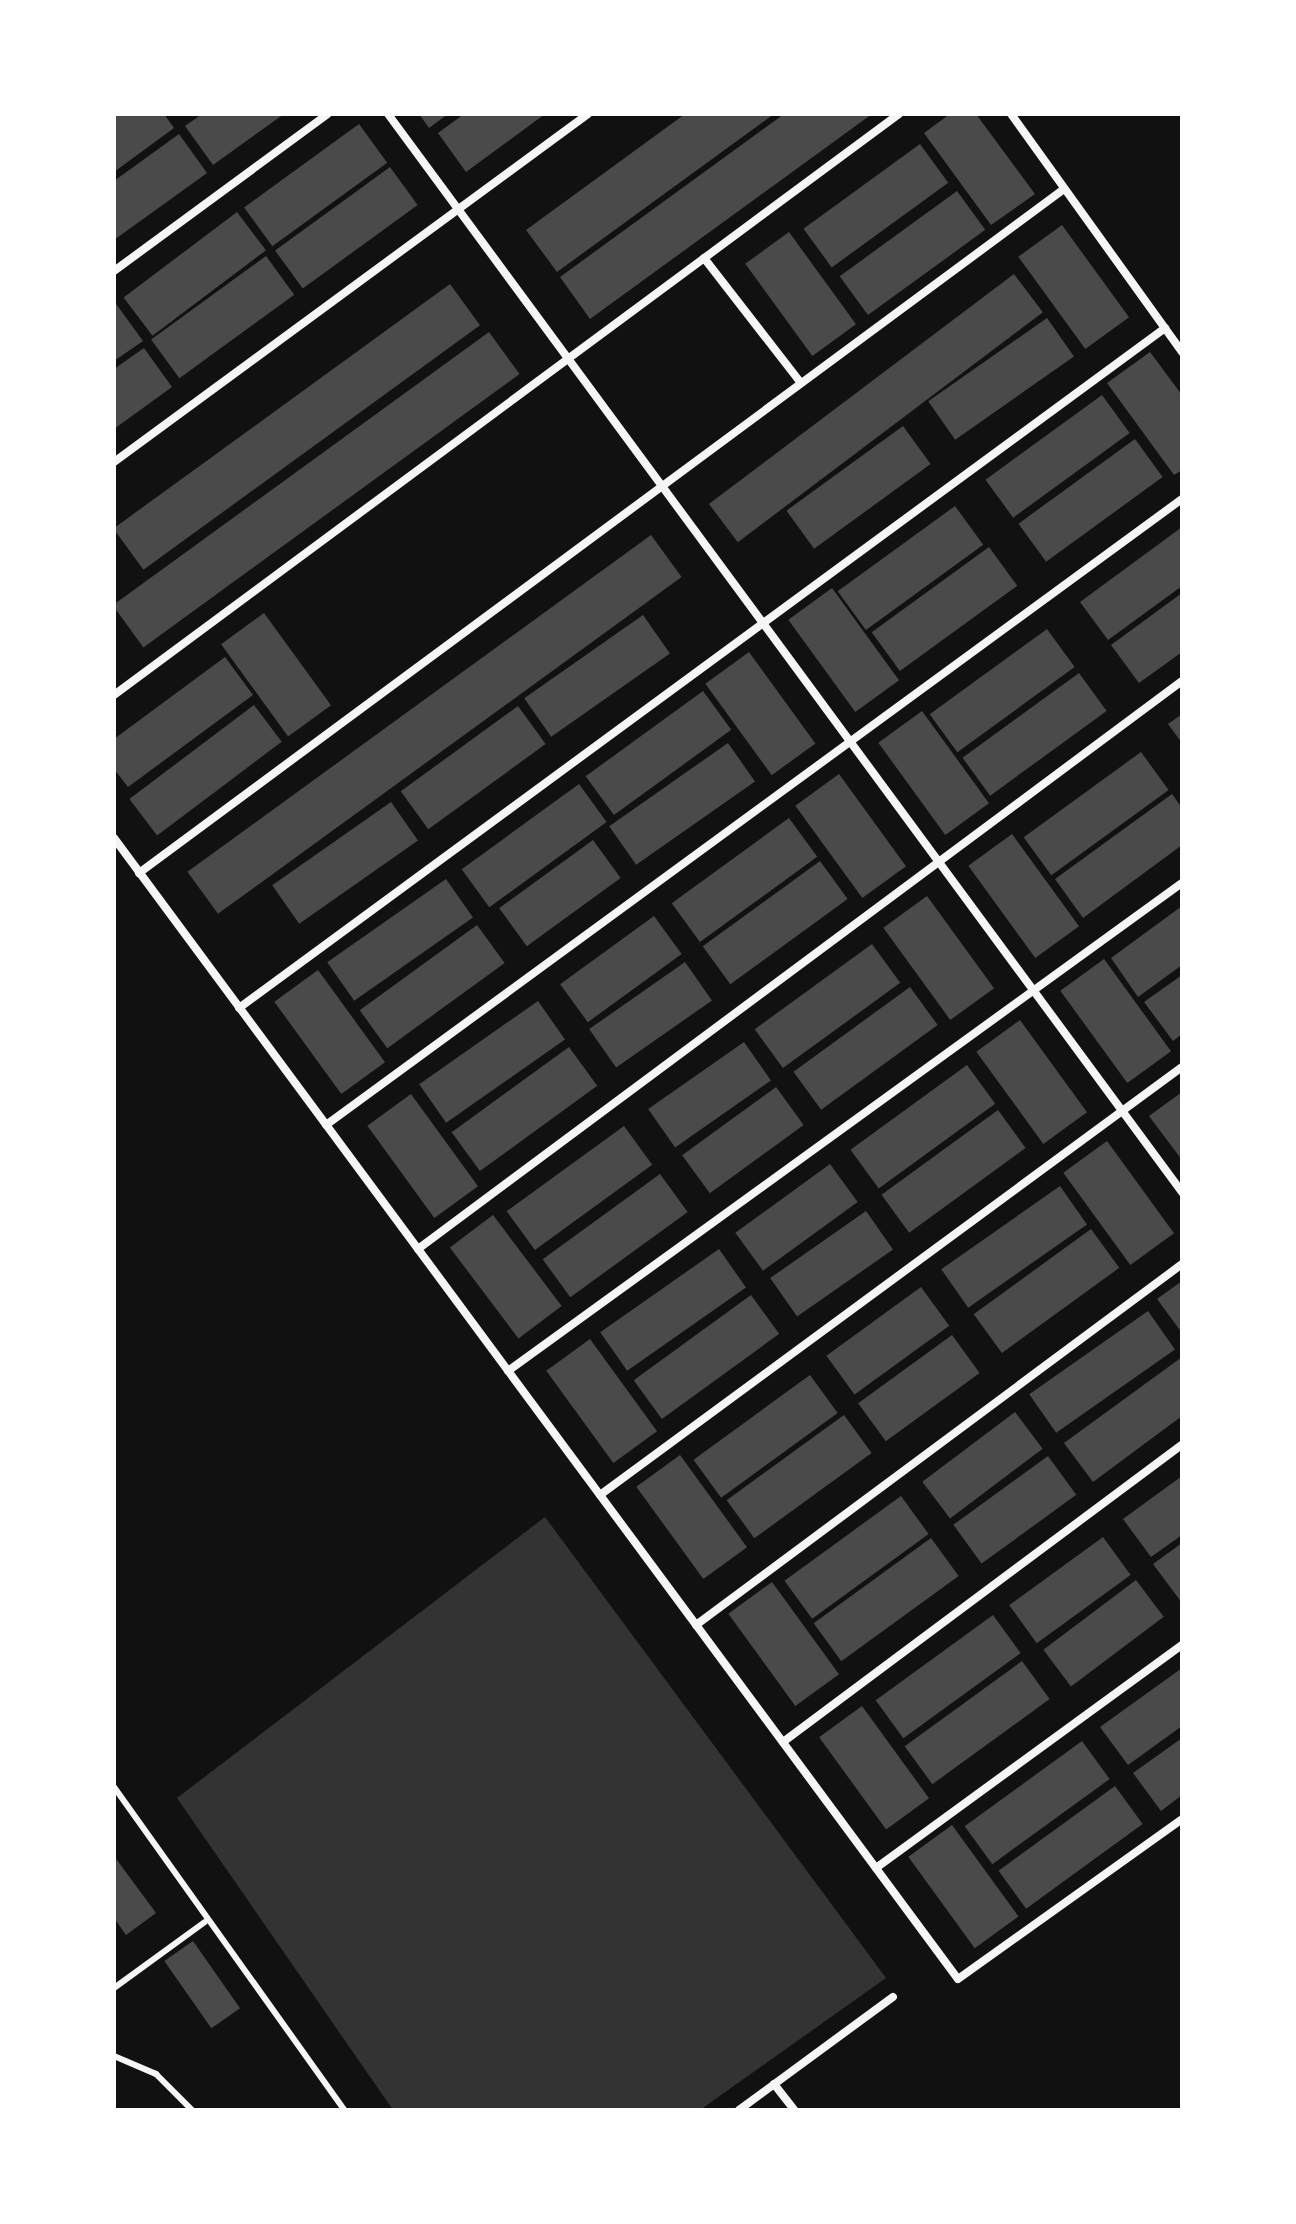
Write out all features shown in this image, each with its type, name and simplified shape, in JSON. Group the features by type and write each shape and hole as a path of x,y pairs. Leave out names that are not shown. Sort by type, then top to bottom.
{"street":[{"path":"114,271 328,114"},
{"path":"388,114 1182,1192"},
{"path":"114,462 588,114"},
{"path":"114,695 899,114"},
{"path":"1011,114 1182,352"},
{"path":"139,873 1064,189"},
{"path":"704,258 801,383"},
{"path":"239,1008 1165,328"},
{"path":"326,1125 1182,499"},
{"path":"418,1249 1182,681"},
{"path":"114,838 958,1979 1182,1819"},
{"path":"508,1371 1182,883"},
{"path":"600,1495 1182,1067"},
{"path":"696,1625 1182,1264"},
{"path":"783,1742 1182,1445"},
{"path":"876,1868 1182,1645"},
{"path":"739,2110 893,1997"},
{"path":"774,2084 794,2110"}],"lane":[{"path":"114,1787 205,1922 344,2110"},
{"path":"114,1988 205,1922"},
{"path":"114,2056 156,2074 192,2110"}],"shaded area":[{"path":"545,1517 886,1978 700,2110 393,2110 177,1798"}],"building":[{"path":"114,114 164,114 174,128 114,172"},
{"path":"202,114 284,114 213,165 185,126"},
{"path":"419,114 448,114 429,128"},
{"path":"464,114 545,114 466,172 438,133"},
{"path":"685,114 774,114 557,272 526,230"},
{"path":"784,114 872,114 590,319 560,277"},
{"path":"950,114 976,114 1035,194 991,225 924,133"},
{"path":"359,124 387,163 272,246 244,207"},
{"path":"179,134 207,173 114,240 114,181"},
{"path":"920,144 948,183 832,267 804,229"},
{"path":"390,167 418,205 303,288 275,250"},
{"path":"957,191 985,230 868,315 840,276"},
{"path":"237,212 266,250 152,336 124,297"},
{"path":"1062,225 1129,317 1085,349 1018,257"},
{"path":"789,232 856,324 812,356 745,264"},
{"path":"266,256 294,295 179,378 151,339"},
{"path":"1014,274 1043,312 738,542 709,504"},
{"path":"450,284 480,325 143,570 114,528"},
{"path":"114,301 143,341 114,361"},
{"path":"1047,318 1074,357 955,440 928,401"},
{"path":"489,332 520,374 143,647 114,604"},
{"path":"144,348 172,387 114,429 114,369"},
{"path":"1150,352 1182,395 1182,470 1174,475 1107,383"},
{"path":"1102,395 1130,433 1013,518 986,480"},
{"path":"903,426 931,464 814,549 787,511"},
{"path":"1135,439 1163,477 1046,562 1019,524"},
{"path":"955,506 983,545 866,630 838,591"},
{"path":"1182,527 1182,586 1108,640 1080,602"},
{"path":"651,535 682,577 218,914 187,872"},
{"path":"989,547 1017,586 900,671 872,632"},
{"path":"832,588 899,680 855,712 788,620"},
{"path":"1182,593 1182,652 1139,683 1111,645"},
{"path":"264,613 331,705 288,736 221,644"},
{"path":"643,615 670,654 551,737 524,698"},
{"path":"1047,629 1075,667 957,752 930,714"},
{"path":"749,652 815,743 772,775 705,684"},
{"path":"225,657 253,695 128,787 114,769 114,739"},
{"path":"1079,673 1107,711 990,796 963,758"},
{"path":"703,691 731,730 614,815 586,776"},
{"path":"254,705 282,742 157,836 129,799"},
{"path":"518,706 546,744 428,829 401,791"},
{"path":"922,711 989,803 945,835 878,743"},
{"path":"1182,714 1182,743 1168,724"},
{"path":"728,743 755,782 636,865 609,826"},
{"path":"1141,752 1169,790 1051,875 1024,837"},
{"path":"839,774 906,866 862,898 795,806"},
{"path":"579,784 607,822 489,907 462,869"},
{"path":"1172,794 1182,808 1182,845 1083,918 1055,879"},
{"path":"391,802 418,841 299,924 272,885"},
{"path":"789,818 817,857 700,942 672,903"},
{"path":"1012,834 1079,926 1035,958 968,866"},
{"path":"593,840 621,878 527,946 499,908"},
{"path":"820,861 848,899 730,984 703,946"},
{"path":"446,879 473,918 354,1001 327,962"},
{"path":"927,896 994,988 950,1020 883,928"},
{"path":"1182,906 1182,965 1138,997 1111,958"},
{"path":"654,916 682,954 588,1022 560,984"},
{"path":"477,925 505,963 387,1048 360,1010"},
{"path":"872,944 900,983 783,1068 755,1029"},
{"path":"1104,959 1171,1051 1127,1083 1060,991"},
{"path":"685,962 712,1001 616,1068 589,1029"},
{"path":"318,970 385,1062 341,1094 274,1002"},
{"path":"1182,975 1182,1034 1173,1041 1144,1002"},
{"path":"910,987 938,1025 821,1110 794,1072"},
{"path":"538,1001 565,1040 446,1123 419,1084"},
{"path":"1020,1020 1087,1112 1043,1144 976,1052"},
{"path":"744,1042 771,1081 675,1148 648,1109"},
{"path":"569,1047 597,1086 480,1171 452,1132"},
{"path":"967,1065 995,1104 879,1188 851,1150"},
{"path":"776,1087 804,1125 710,1193 682,1155"},
{"path":"1182,1092 1182,1160 1149,1116"},
{"path":"411,1094 478,1186 434,1218 367,1126"},
{"path":"998,1110 1026,1148 909,1233 882,1195"},
{"path":"624,1126 652,1165 535,1250 507,1211"},
{"path":"1107,1141 1174,1233 1130,1265 1063,1173"},
{"path":"830,1164 858,1202 763,1271 735,1233"},
{"path":"660,1174 688,1212 570,1297 543,1259"},
{"path":"1060,1186 1087,1225 968,1308 941,1269"},
{"path":"866,1211 893,1250 797,1317 770,1278"},
{"path":"493,1215 562,1306 518,1339 450,1247"},
{"path":"1091,1229 1119,1268 1002,1353 974,1314"},
{"path":"719,1249 746,1288 627,1371 600,1332"},
{"path":"1182,1281 1182,1333 1157,1299"},
{"path":"921,1287 949,1326 855,1395 826,1356"},
{"path":"751,1295 779,1334 662,1419 634,1380"},
{"path":"1148,1311 1175,1350 1056,1433 1029,1394"},
{"path":"952,1335 980,1373 886,1441 858,1403"},
{"path":"590,1339 657,1431 613,1463 546,1371"},
{"path":"1182,1357 1182,1416 1093,1482 1064,1443"},
{"path":"810,1375 838,1413 721,1498 694,1460"},
{"path":"1015,1412 1043,1449 950,1519 922,1482"},
{"path":"844,1415 872,1453 754,1538 727,1500"},
{"path":"680,1455 747,1547 703,1579 636,1487"},
{"path":"1048,1456 1076,1495 982,1564 953,1525"},
{"path":"1182,1476 1182,1535 1151,1557 1123,1519"},
{"path":"901,1496 929,1534 812,1619 785,1581"},
{"path":"1103,1537 1131,1575 1037,1643 1009,1605"},
{"path":"931,1538 959,1576 841,1661 814,1623"},
{"path":"1182,1543 1182,1603 1153,1564"},
{"path":"1136,1580 1164,1617 1071,1687 1043,1650"},
{"path":"772,1582 839,1674 795,1706 728,1614"},
{"path":"993,1615 1021,1653 903,1738 876,1700"},
{"path":"1022,1661 1050,1699 932,1784 905,1746"},
{"path":"1182,1668 1182,1726 1128,1765 1100,1727"},
{"path":"862,1706 929,1798 886,1829 819,1737"},
{"path":"1182,1738 1182,1795 1161,1811 1133,1773"},
{"path":"1082,1741 1110,1779 992,1864 965,1826"},
{"path":"1115,1786 1143,1824 1026,1909 999,1871"},
{"path":"952,1825 1018,1916 975,1948 908,1857"},
{"path":"114,1856 156,1913 126,1935 114,1918"},
{"path":"193,1941 240,2008 211,2028 164,1961"}]}
